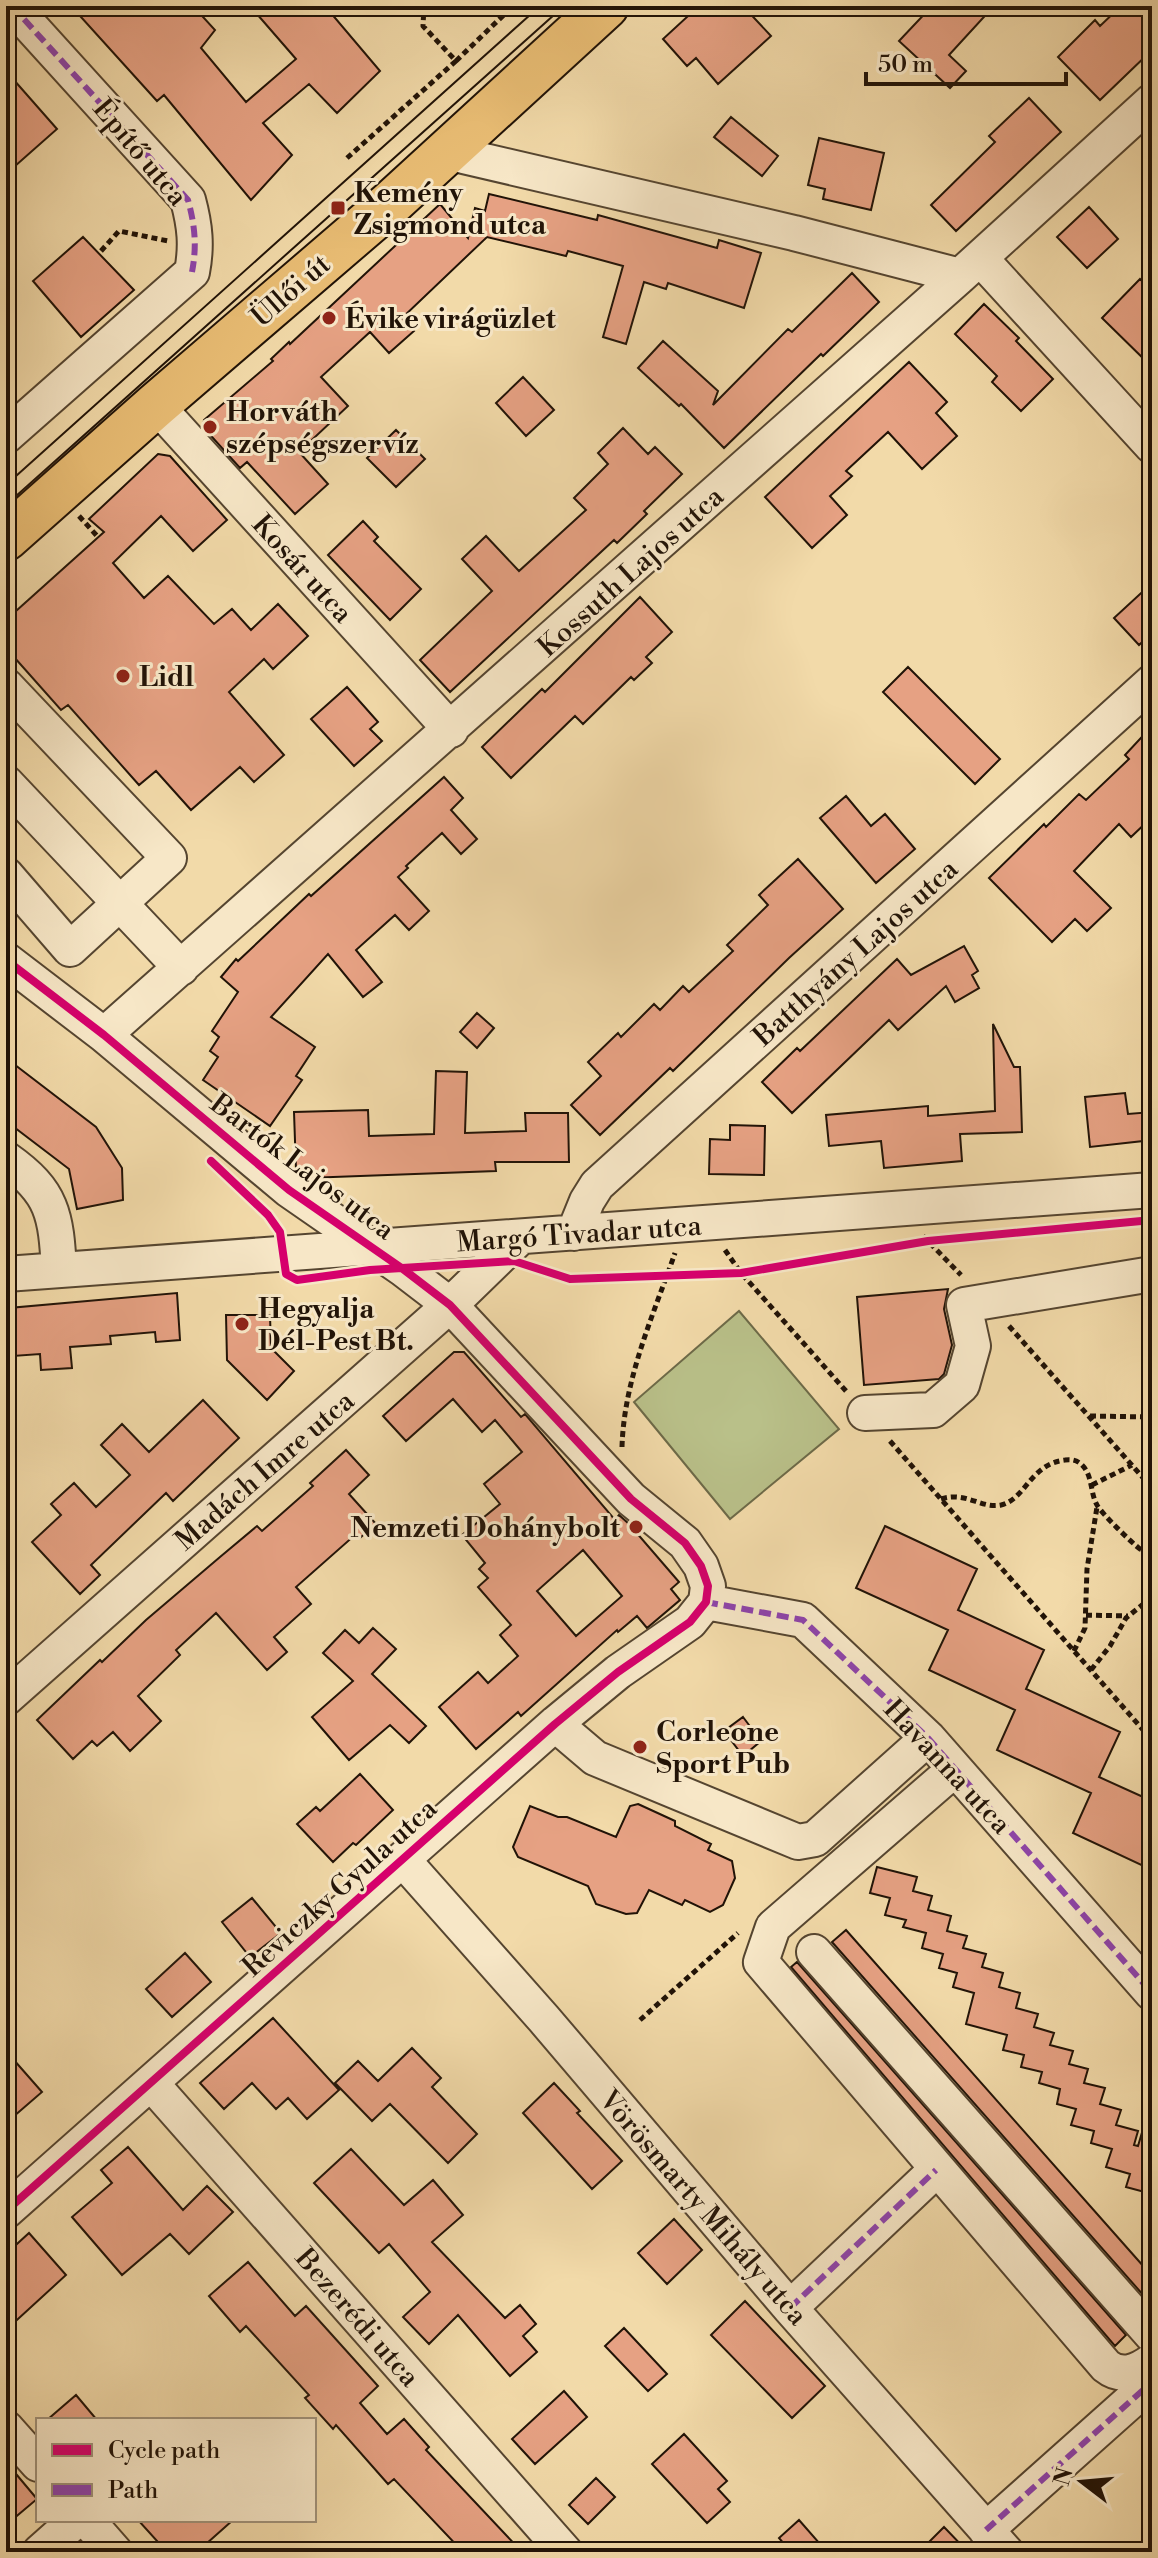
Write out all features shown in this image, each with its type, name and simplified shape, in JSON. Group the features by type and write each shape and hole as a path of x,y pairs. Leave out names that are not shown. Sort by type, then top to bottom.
{"main road":[{"name":"Üllői út","path":"6,538 390,204 606,6"}],"street":[{"name":"Építő utca","path":"12,6 188,200 195,224 194,260"},
{"name":"Kossuth Lajos utca","path":"104,1035 451,730 1152,101"},
{"path":"446,152 794,233 970,267 1152,446"},
{"path":"6,436 194,260"},
{"name":"Kosár utca","path":"156,405 451,730"},
{"name":"Batthyány Lajos utca","path":"574,1233 597,1185 1152,682"},
{"path":"6,686 169,858 70,949 6,875"},
{"path":"6,783 181,968"},
{"name":"Bartók Lajos utca","path":"6,960 104,1035 289,1190 450,1305 631,1499 685,1543 701,1566 708,1586 706,1602"},
{"path":"6,1159 35,1181 50,1203 59,1270"},
{"name":"Margó Tivadar utca","path":"6,1274 1152,1190"},
{"name":"Madách Imre utca","path":"6,1698 450,1305 519,1238"},
{"path":"865,1413 933,1410 962,1385 973,1346 964,1305 1152,1274"},
{"name":"Reviczky Gyula utca","path":"6,2211 555,1724 618,1672 690,1622 706,1602"},
{"name":"Havanna utca","path":"706,1602 803,1620 928,1738 1152,1993"},
{"path":"555,1724 595,1758 798,1842 815,1839 928,1738"},
{"path":"955,1769 773,1927 761,1962 1106,2366 1123,2373 1140,2369 1152,2361"},
{"name":"Vörösmarty Mihály utca","path":"403,1860 996,2541"},
{"path":"814,1952 1152,2335"},
{"name":"Bezerédi utca","path":"151,2083 565,2552"},
{"path":"790,2308 936,2170"},
{"path":"996,2541 1152,2382"},
{"path":"6,2428 36,2462"},
{"path":"40,2552 74,2522"},
{"path":"89,2522 115,2552"}],"path":[{"path":"424,6 423,26 456,61"},
{"path":"347,158 513,6"},
{"path":"101,251 119,231 194,260"},
{"path":"78,515 98,537"},
{"path":"899,1208 1152,1488"},
{"path":"610,1476 621,1463 625,1407 667,1276 695,1225 741,1273 1152,1740"},
{"path":"912,1244 943,1240"},
{"path":"726,1273 757,1270"},
{"path":"653,1276 682,1275"},
{"path":"1089,1416 1152,1417"},
{"path":"941,1499 964,1496 990,1505 1001,1505 1016,1497 1042,1468 1061,1460 1082,1464 1097,1506 1087,1569 1085,1628 1074,1651"},
{"path":"1092,1485 1132,1465"},
{"path":"1097,1506 1137,1547 1152,1553"},
{"path":"1091,1670 1128,1616 1152,1597"},
{"path":"1086,1615 1128,1616"}],"green space":[{"path":"739,1311 839,1429 730,1519 634,1402"}],"building":[{"path":"71,6 193,6 215,30 201,48 246,102 296,59 250,6 325,6 380,71 337,113 309,84 263,123 292,155 251,200 164,95 157,101"},
{"path":"677,6 743,6 771,36 718,84 696,58 687,66 663,39 687,17"},
{"path":"932,6 994,6 949,55 966,71 950,88 899,41"},
{"path":"1121,6 1152,6 1152,50 1100,100 1058,57 1095,20 1100,26"},
{"path":"6,71 57,129 6,174"},
{"path":"1029,98 1061,132 956,231 931,205 995,142 989,136"},
{"path":"731,117 778,156 762,176 714,137"},
{"path":"819,138 884,153 871,210 823,199 825,189 808,185"},
{"path":"489,194 597,220 598,215 717,248 719,240 761,253 744,308 668,283 666,289 644,282 626,344 603,337 623,266 568,251 566,256 487,237 402,318 414,331 389,353 370,332 321,377 348,406 299,452 328,484 295,514 247,462 240,468 203,427 204,420 273,361 271,359 289,342 440,204 468,238 475,208 485,211"},
{"path":"1089,207 1118,239 1087,268 1057,237"},
{"path":"83,237 134,290 81,337 33,281"},
{"path":"852,273 879,302 724,448 681,404 679,406 638,368 663,341 718,391 713,405 788,329 792,332"},
{"path":"1140,279 1152,291 1152,367 1102,318"},
{"path":"984,304 1019,338 1016,341 1053,379 1021,411 992,382 997,376 955,334"},
{"path":"909,362 947,402 936,413 957,436 922,469 888,432 846,471 852,476 830,496 847,515 812,548 765,497"},
{"path":"523,377 554,410 526,436 496,403"},
{"path":"623,428 648,454 655,447 682,474 617,543 614,540 450,692 420,660 492,591 462,559 486,536 519,571 586,510 574,498 608,464 598,453"},
{"path":"396,430 425,459 396,487 367,458"},
{"name":"Lidl","path":"158,454 170,456 227,520 193,551 161,516 113,563 144,598 168,576 214,624 232,609 251,630 278,604 308,636 273,669 264,659 229,692 284,755 254,782 240,767 191,810 156,771 139,785 68,705 61,710 6,648 6,620 104,532 89,519"},
{"path":"363,521 378,537 374,541 421,589 390,620 328,555"},
{"path":"1152,583 1152,633 1139,645 1114,618"},
{"path":"640,597 672,632 646,657 652,663 634,680 631,677 583,724 575,716 511,778 482,747 542,689 545,692"},
{"path":"908,667 1000,759 975,784 883,692"},
{"path":"347,687 378,722 370,729 382,741 354,766 311,719"},
{"path":"1152,726 1152,817 1131,837 1119,824 1074,871 1111,908 1087,931 1075,919 1052,942 989,878 1079,794 1086,800 1129,759 1125,755"},
{"path":"444,777 463,798 451,810 477,839 461,854 442,833 398,877 429,911 409,930 395,915 356,950 382,982 363,997 328,954 271,1017 315,1047 296,1076 302,1080 270,1126 203,1080 218,1057 210,1051 219,1037 212,1031 238,992 221,977 236,959 238,961 309,894 311,896"},
{"path":"846,796 871,826 885,814 915,849 876,883 820,818"},
{"path":"798,859 843,909 673,1071 670,1068 600,1135 571,1105 601,1076 588,1062 618,1033 621,1037 654,1004 660,1010 683,986 689,992 733,951 727,945 768,905 759,895"},
{"path":"964,946 978,971 972,975 979,988 955,1002 946,986 898,1030 889,1020 792,1113 762,1082 797,1048 800,1051 897,959 911,975"},
{"path":"477,1013 494,1028 477,1048 460,1032"},
{"path":"993,1024 1014,1067 1020,1067 1022,1132 960,1134 962,1161 884,1168 881,1141 829,1146 826,1115 928,1106 928,1116 995,1111"},
{"path":"6,1058 96,1127 122,1168 123,1200 77,1209 69,1169 6,1121"},
{"path":"436,1071 467,1072 465,1133 526,1131 525,1113 568,1113 569,1162 495,1162 496,1171 306,1178 296,1170 294,1112 368,1110 369,1136 434,1134"},
{"path":"1125,1093 1128,1114 1152,1112 1152,1140 1090,1147 1085,1097"},
{"path":"730,1125 765,1126 764,1175 709,1174 710,1139 730,1140"},
{"path":"948,1289 944,1309 952,1345 944,1374 939,1379 864,1385 857,1297"},
{"path":"177,1293 180,1340 156,1342 155,1332 110,1336 111,1344 70,1347 72,1368 41,1370 40,1354 13,1356 9,1308"},
{"path":"226,1315 270,1315 271,1348 294,1371 267,1400 227,1360"},
{"path":"454,1352 464,1352 521,1417 525,1414 615,1520 619,1515 629,1524 679,1582 671,1589 680,1600 647,1628 637,1616 617,1630 521,1716 518,1712 476,1749 439,1707 478,1672 488,1683 518,1656 500,1635 511,1625 478,1587 488,1578 479,1569 485,1563 462,1535 500,1504 484,1484 522,1452 495,1420 482,1432 453,1399 406,1441 383,1416","holes":["583,1550 622,1596 576,1636 537,1591"]},
{"path":"203,1400 239,1438 173,1501 166,1493 91,1565 100,1575 80,1594 32,1542 61,1515 51,1504 74,1483 96,1507 130,1475 101,1445 122,1424 149,1452"},
{"path":"346,1450 369,1475 349,1494 376,1524 360,1538 356,1534 296,1587 311,1604 274,1637 287,1652 267,1670 216,1613 176,1650 180,1655 138,1696 161,1721 130,1751 113,1732 97,1746 92,1741 73,1759 37,1720 100,1660 102,1662 220,1557 257,1526 262,1531 313,1486 310,1483"},
{"path":"885,1526 977,1569 958,1610 1044,1650 1026,1689 1120,1732 1099,1777 1152,1801 1152,1870 1073,1833 1091,1793 997,1750 1015,1710 929,1670 948,1630 856,1588"},
{"path":"373,1628 396,1649 372,1674 426,1726 409,1743 390,1725 349,1760 312,1717 353,1681 323,1653 345,1630 359,1643"},
{"path":"743,1717 761,1741 743,1756 724,1731"},
{"path":"360,1774 393,1810 333,1862 297,1824 316,1807 320,1811"},
{"path":"638,1804 675,1821 675,1826 711,1844 708,1850 732,1861 735,1878 723,1905 710,1912 685,1900 682,1905 649,1890 637,1913 626,1914 596,1904 588,1886 518,1857 513,1847 530,1806 616,1837 630,1806"},
{"path":"877,1867 917,1877 913,1891 932,1896 928,1910 951,1916 947,1931 967,1936 963,1948 986,1954 982,1967 1003,1973 999,1987 1020,1993 1016,2008 1038,2014 1034,2027 1054,2033 1050,2045 1073,2051 1069,2064 1088,2069 1084,2083 1105,2088 1100,2104 1121,2110 1116,2125 1138,2131 1134,2145 1138,2146 1146,2119 1152,2120 1152,2194 1126,2187 1130,2174 1106,2167 1112,2149 1091,2143 1094,2131 1071,2125 1076,2109 1057,2104 1060,2089 1039,2083 1042,2072 1021,2067 1024,2055 1003,2050 1007,2035 966,2024 974,1993 953,1987 957,1973 939,1968 943,1954 922,1948 926,1933 903,1927 906,1920 885,1915 890,1898 870,1893"},
{"path":"252,1898 281,1933 250,1957 222,1922"},
{"path":"846,1930 1152,2276 1152,2305 832,1942"},
{"path":"185,1953 211,1982 172,2017 146,1989"},
{"path":"797,1962 1126,2335 1115,2346 791,1967"},
{"path":"273,2018 339,2090 307,2119 288,2098 276,2109 252,2083 224,2109 200,2083"},
{"path":"412,2048 441,2078 432,2087 477,2134 448,2163 390,2104 372,2121 335,2083 358,2061 378,2081"},
{"path":"6,2051 42,2092 6,2123"},
{"path":"554,2083 622,2161 592,2189 523,2113"},
{"path":"128,2147 183,2210 207,2186 233,2212 189,2254 170,2234 122,2275 72,2217 112,2183 101,2170"},
{"path":"351,2149 404,2205 433,2180 463,2215 432,2242 505,2318 520,2305 536,2324 523,2336 537,2352 510,2376 458,2315 429,2344 403,2317 430,2292 389,2244 379,2253 314,2183"},
{"path":"674,2219 702,2250 667,2284 638,2253"},
{"path":"29,2233 66,2275 6,2330 6,2254"},
{"path":"248,2262 295,2316 306,2306 378,2386 360,2403 387,2434 404,2419 429,2447 426,2450 522,2552 463,2552 394,2479 388,2484 336,2425 333,2429 305,2398 309,2395 246,2326 240,2332 209,2296"},
{"path":"745,2301 825,2386 792,2418 711,2335"},
{"path":"624,2328 667,2374 648,2391 605,2346"},
{"path":"564,2391 587,2417 535,2464 512,2439"},
{"path":"76,2395 95,2418 49,2418"},
{"path":"684,2434 727,2481 718,2489 730,2502 707,2523 652,2464"},
{"path":"6,2462 36,2500 6,2525"},
{"path":"596,2478 615,2497 588,2524 569,2505"},
{"path":"799,2520 827,2552 791,2552 779,2538"},
{"path":"140,2522 231,2522 197,2552 167,2552"},
{"path":"944,2527 968,2552 919,2552"}],"tram line":[{"path":"6,485 540,6"},
{"path":"6,505 564,6"}],"marked path":[{"path":"12,6 188,200 194,236 192,272"},
{"path":"706,1602 803,1620 928,1738 1152,1993"},
{"path":"790,2308 936,2170"},
{"path":"986,2530 1152,2382"}],"cycle path":[{"path":"6,960 104,1035 289,1190 450,1305 631,1499 685,1543 701,1566 708,1586 706,1602 690,1622 618,1672 555,1724 6,2211"},
{"path":"211,1161 268,1215 280,1232 286,1274 297,1280 370,1270 514,1261 570,1279 741,1273 928,1241 1152,1220"}],"place":[{"name":"Kemény Zsigmond utca","path":"338,208"},
{"name":"Évike virágüzlet","path":"329,318"},
{"name":"Horváth szépségszervíz","path":"210,427"},
{"name":"Lidl","path":"123,676"},
{"name":"Hegyalja Dél-Pest Bt.","path":"242,1324"},
{"name":"Nemzeti Dohánybolt","path":"636,1527"},
{"name":"Corleone Sport Pub","path":"640,1747"}]}
